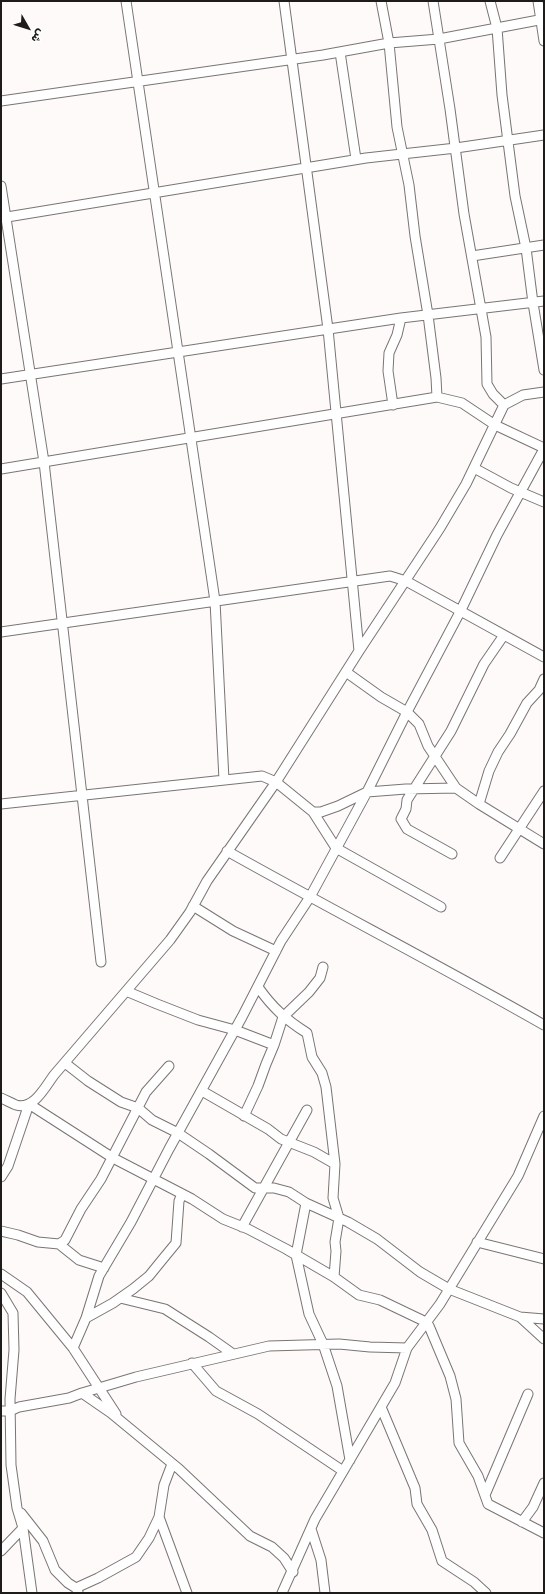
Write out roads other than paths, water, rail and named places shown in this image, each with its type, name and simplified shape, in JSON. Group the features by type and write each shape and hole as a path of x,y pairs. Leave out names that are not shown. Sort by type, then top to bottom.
{"street":[{"path":"126,1 215,601 224,780"},
{"path":"284,1 328,329 358,651"},
{"path":"381,1 389,43 397,127 409,185 415,236 428,315 437,398"},
{"path":"433,1 456,148 464,214 486,337 487,384 493,394 504,405"},
{"path":"490,1 497,28 502,95 515,196 526,248 544,370"},
{"path":"538,1 544,41"},
{"path":"1,101 292,60 389,43 439,39 542,20"},
{"path":"340,52 356,159"},
{"path":"3,218 356,159 403,155 544,135"},
{"path":"1,186 3,218 44,462 102,962"},
{"path":"472,256 544,245"},
{"path":"1,379 401,318 544,301"},
{"path":"392,405 388,371 389,353 397,335 401,318"},
{"path":"1,1098 16,1105 24,1106 36,1098 170,940 227,851 276,782 358,651 406,582 458,498 504,405 523,395 544,392"},
{"path":"1,469 437,398 462,403 495,425 544,448 497,535 460,612 367,792 310,898 281,941 202,1091 99,1276 86,1318 73,1348"},
{"path":"474,468 520,492 544,502"},
{"path":"1,632 390,576 406,582 544,657"},
{"path":"452,854 407,829 401,819 406,809 407,800 436,758 484,664 504,635"},
{"path":"346,672 381,697 407,712 419,724 428,746 456,788 544,844"},
{"path":"479,804 495,757 526,703 539,690 544,679"},
{"path":"1,804 262,776 276,782 313,812 336,848 441,907"},
{"path":"313,812 321,812 338,806 367,792 456,788"},
{"path":"500,858 544,791"},
{"path":"227,851 310,898 444,968 544,1025"},
{"path":"193,906 232,931 276,951"},
{"path":"244,1116 258,1086 283,1017 310,992 320,978 323,967"},
{"path":"258,987 270,1004 283,1017 307,1033 312,1057 322,1073 326,1086 336,1164 333,1198 339,1218 335,1242 336,1251 334,1277"},
{"path":"126,991 198,1020 235,1030 274,1045"},
{"path":"65,1063 88,1081 121,1102 138,1108 152,1120 178,1134 209,1154 255,1188 274,1188 289,1192 306,1203 339,1218 377,1239 420,1272 449,1289 520,1317 544,1319"},
{"path":"59,1244 65,1240 81,1209 112,1158 128,1124 146,1092 169,1066"},
{"path":"202,1091 281,1138 314,1152 336,1164"},
{"path":"29,1104 112,1158 182,1194 223,1219 242,1227 296,1255 334,1277 359,1294 380,1300 426,1322 430,1326 450,1376 456,1400 459,1443 478,1476 488,1504 544,1533"},
{"path":"1,1177 8,1166 29,1104"},
{"path":"242,1227 307,1110"},
{"path":"282,1593 293,1572 315,1519 395,1383 406,1348 440,1304 518,1176 544,1116"},
{"path":"86,1318 120,1298 150,1276 176,1243 179,1201 182,1194"},
{"path":"306,1203 296,1255 308,1314 323,1344 337,1386 350,1460"},
{"path":"1,1231 38,1242 59,1244 78,1260 104,1268"},
{"path":"477,1242 544,1259"},
{"path":"1,1274 27,1292 73,1348 121,1422"},
{"path":"1,1293 13,1313 14,1350 6,1411 17,1508 23,1528 32,1593"},
{"path":"120,1298 165,1309 209,1336 233,1354"},
{"path":"520,1317 544,1339"},
{"path":"6,1411 19,1407 69,1398 82,1392 136,1377 269,1346 339,1344 406,1348"},
{"path":"192,1363 216,1391 258,1414 343,1471"},
{"path":"82,1392 172,1464 250,1536 272,1547 284,1558 293,1572"},
{"path":"484,1496 528,1394"},
{"path":"381,1407 415,1488 417,1504 432,1530 442,1561 474,1582 486,1593"},
{"path":"17,1508 43,1541 55,1570 77,1590 136,1557 149,1538 159,1517 164,1485 172,1464"},
{"path":"522,1522 533,1506 544,1483"},
{"path":"159,1517 187,1593"},
{"path":"1,1551 23,1528"},
{"path":"311,1530 321,1560 325,1593"}]}
